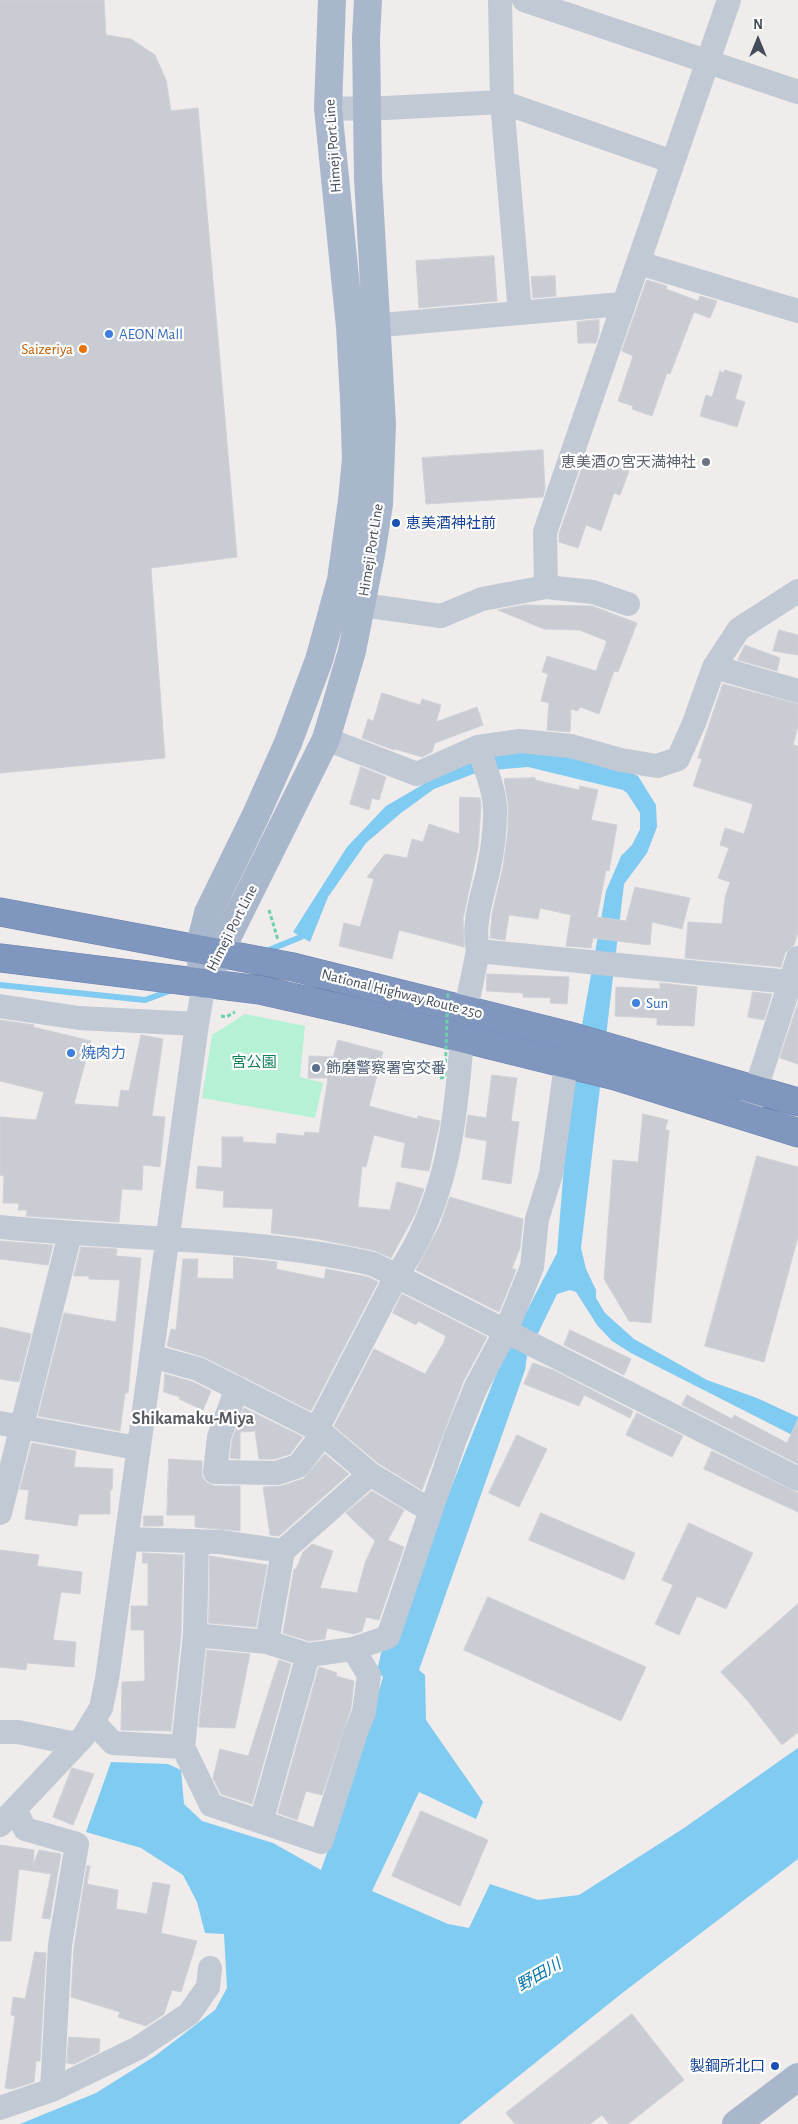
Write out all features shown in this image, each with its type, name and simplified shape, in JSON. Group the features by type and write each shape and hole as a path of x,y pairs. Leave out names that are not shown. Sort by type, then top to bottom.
{"highway":[{"name":"National Highway Route 250","path":"0,912 457,1000 566,1035 618,1064 746,1118 798,1133"},
{"name":"National Highway Route 250","path":"0,958 260,990 462,1037 566,1065 618,1064 756,1088 798,1102"}],"main road":[{"name":"Himeji Port Line","path":"204,984 209,951 208,913 255,817 301,710 335,606 348,534 356,458 350,327 328,108 332,0"},
{"name":"Himeji Port Line","path":"209,951 326,739 352,651 362,605 379,504 382,439 378,325 366,109 368,0"},
{"path":"736,2124 798,2077"}],"street":[{"path":"500,0 502,102 520,312"},
{"path":"524,0 798,92"},
{"path":"546,587 545,532 622,304 639,264 729,0"},
{"path":"328,108 366,109 502,102 673,162"},
{"path":"639,264 798,311"},
{"path":"350,327 622,304"},
{"path":"362,605 441,616 482,599 546,587 593,592 628,604"},
{"path":"326,739 417,774 478,747 520,741 571,746 621,760 657,766 678,759 694,723 714,667 739,629 798,591"},
{"path":"714,667 798,691"},
{"path":"457,1000 478,951 476,940 477,924 482,890 488,871 495,812 490,782 478,747"},
{"path":"478,951 790,982"},
{"path":"746,1118 798,958"},
{"path":"52,2090 60,1945 77,1844 25,1829 8,1817 76,1744 101,1708 107,1678 204,984"},
{"path":"0,1006 79,1018 197,1024"},
{"path":"236,1388 219,1437 215,1472 277,1473 298,1466 320,1432 397,1274 412,1254 442,1183 457,1109 462,1037"},
{"path":"195,1636 267,1642 308,1655 353,1649 388,1638 430,1511 476,1387 506,1331 532,1268 537,1219 552,1174 566,1065"},
{"path":"0,1227 70,1234 275,1247 340,1256 372,1264 397,1274 798,1479"},
{"path":"0,1513 10,1426 70,1234"},
{"path":"151,1356 198,1369 320,1432 370,1474 430,1511"},
{"path":"10,1426 138,1448"},
{"path":"267,1642 284,1551 370,1474"},
{"path":"126,1539 220,1542 284,1551"},
{"path":"197,1541 195,1636 183,1747 211,1805 321,1842 364,1712 369,1675 353,1649"},
{"path":"261,1822 308,1655"},
{"path":"92,1722 113,1743 183,1747"},
{"path":"0,1732 18,1732 76,1744"},
{"path":"0,2108 52,2090 138,2048 188,2014 208,1987 210,1968"}],"path":[{"path":"272,904 268,913 278,940 286,943"},
{"path":"440,1078 446,1077 457,1000"}],"green space":[{"name":"宮公園","path":"245,1014 305,1026 300,1077 323,1083 315,1118 202,1098 212,1035"}],"water":[{"name":"野田川","path":"542,749 625,770 638,776 656,805 657,827 647,853 624,884 581,1248 586,1269 596,1290 596,1298 605,1313 634,1339 707,1380 757,1398 798,1417 798,1438 631,1353 612,1341 597,1325 576,1292 570,1290 557,1294 527,1356 525,1370 419,1670 425,1675 426,1720 483,1802 476,1819 419,1792 372,1891 448,1924 469,1928 490,1884 538,1900 579,1895 684,1828 798,1748 798,1859 621,1994 459,2124 20,2124 96,2093 155,2056 215,2010 227,1988 224,1934 205,1933 197,1902 183,1875 141,1848 86,1832 111,1762 168,1764 181,1770 184,1804 202,1821 273,1843 321,1870 354,1777 383,1677 377,1671 382,1649 445,1503 504,1355 557,1253 570,1092 606,891 621,856 632,845 640,829 640,813 627,793 623,790 528,767 481,771 434,789 401,813 366,843 328,897 310,942 293,932 347,847 386,806 467,759"}],"building":[{"name":"AEON Mall","path":"0,0 104,0 106,35 131,39 155,55 166,80 171,111 198,108 237,557 151,568 165,758 0,773"},
{"path":"494,256 497,301 419,308 416,261"},
{"path":"555,276 556,296 533,298 531,277"},
{"path":"647,280 667,286 666,289 698,301 700,296 717,301 710,318 694,312 670,374 667,373 652,416 632,409 633,406 618,401 633,356 622,351"},
{"path":"599,320 599,332 596,343 578,343 577,322"},
{"path":"725,370 742,375 735,399 745,402 737,427 700,416 706,395 712,397 720,371 724,373"},
{"path":"543,450 545,489 543,497 426,504 422,458"},
{"path":"586,457 629,471 620,495 614,493 601,531 586,525 578,548 559,542 559,534"},
{"path":"524,605 592,606 637,623 618,672 614,671 599,714 580,707 578,711 571,709 570,732 547,730 549,703 541,701 548,674 542,672 547,656 596,671 607,641 579,630 544,629 498,610"},
{"path":"779,630 798,635 798,655 773,651"},
{"path":"745,645 780,658 777,671 738,660"},
{"path":"723,684 798,704 798,726 793,745 798,746 798,932 794,945 785,953 781,967 685,958 688,922 722,924 725,898 730,882 718,878 729,848 720,845 725,828 744,834 753,804 693,786 702,759 698,758"},
{"path":"382,693 420,705 422,699 441,705 436,722 477,707 483,725 435,743 432,752 422,757 394,750 362,738 368,719 373,721"},
{"path":"361,767 386,777 379,800 372,798 369,810 350,804"},
{"path":"535,778 535,780 579,790 580,786 598,790 591,820 617,825 609,871 606,870 597,917 626,921 635,887 690,898 682,929 652,922 650,945 593,938 591,948 566,946 571,915 540,908 538,919 509,915 505,940 490,938 492,914 503,867 508,830 508,804 504,779"},
{"path":"460,797 480,798 481,807 478,848 463,919 464,947 399,930 392,959 339,946 344,923 360,927 374,879 367,877 385,854 407,858 412,839 423,842 429,824 459,834"},
{"path":"487,974 569,977 567,1004 550,1003 551,998 523,997 523,993 487,991"},
{"path":"660,983 697,987 694,1026 657,1025 657,1018 615,1016 616,987 660,989"},
{"path":"753,992 772,994 764,1020 748,1017"},
{"path":"798,1003 798,1064 780,1058"},
{"path":"0,1020 34,1025 33,1027 91,1041 74,1104 118,1107 121,1090 129,1091 141,1035 163,1039 152,1116 165,1117 160,1167 143,1165 142,1190 122,1189 119,1222 26,1216 27,1210 18,1210 19,1203 3,1203 4,1176 0,1175 0,1117 36,1120 44,1092 0,1081"},
{"path":"338,1040 383,1052 369,1106 417,1119 418,1116 440,1121 429,1171 401,1167 405,1143 374,1135 366,1167 362,1166 358,1207 390,1210 397,1182 424,1189 415,1214 391,1258 376,1251 318,1239 271,1233 273,1209 223,1207 224,1191 196,1188 198,1166 222,1168 222,1137 243,1137 243,1142 276,1144 277,1133 304,1136 305,1132 319,1133 328,1078 308,1078 309,1056 333,1057"},
{"path":"492,1075 517,1078 511,1121 519,1122 511,1184 482,1179 487,1141 465,1137 468,1115 486,1118"},
{"path":"643,1114 668,1120 665,1130 669,1130 651,1323 629,1321 604,1279 613,1160 638,1162"},
{"path":"757,1156 798,1167 798,1237 764,1362 705,1346"},
{"path":"450,1197 523,1219 520,1248 512,1268 516,1270 499,1312 416,1270 440,1225"},
{"path":"0,1241 53,1245 48,1265 0,1259"},
{"path":"81,1247 117,1249 116,1256 141,1258 128,1393 125,1393 120,1431 38,1416 64,1313 116,1322 120,1280 89,1279 89,1276 74,1276"},
{"path":"234,1257 277,1262 276,1269 324,1279 326,1269 368,1277 378,1282 311,1411 204,1357 167,1346 171,1329 176,1330 183,1259 198,1259 197,1278 233,1279"},
{"path":"402,1294 487,1337 463,1382 422,1490 378,1463 334,1426 374,1349 425,1374 444,1342 446,1336 418,1321 416,1325 393,1313"},
{"path":"0,1327 31,1334 19,1382 0,1379"},
{"path":"570,1330 631,1359 624,1375 564,1345"},
{"path":"533,1363 553,1370 633,1411 630,1418 584,1395 579,1406 524,1384"},
{"path":"165,1374 193,1382 211,1391 203,1410 179,1399 180,1397 164,1392"},
{"path":"687,1395 732,1419 734,1415 787,1443 798,1419 798,1464 682,1405"},
{"path":"244,1408 303,1437 290,1454 275,1459 259,1459 255,1431 240,1432 240,1459 230,1458 232,1440"},
{"path":"637,1413 683,1436 672,1457 626,1435"},
{"path":"517,1435 547,1449 519,1507 489,1493"},
{"path":"32,1443 76,1451 74,1467 113,1469 112,1490 110,1490 110,1514 79,1514 77,1526 25,1519 29,1490 20,1489"},
{"path":"712,1451 798,1493 798,1512 704,1469"},
{"path":"325,1454 349,1474 279,1536 270,1535 263,1487 281,1486 303,1479"},
{"path":"169,1459 202,1461 202,1477 207,1483 215,1486 240,1486 240,1531 195,1527 195,1515 167,1515"},
{"path":"372,1491 404,1510 388,1540 404,1547 379,1620 366,1617 362,1631 354,1634 327,1628 325,1639 309,1641 283,1633 294,1569 296,1569 303,1552 312,1544 333,1551 320,1588 357,1593 365,1563 375,1541 346,1513"},
{"path":"541,1513 635,1553 624,1580 529,1540"},
{"path":"144,1516 163,1516 163,1526 144,1526"},
{"path":"689,1523 753,1553 726,1609 697,1596 679,1635 655,1624 673,1585 662,1580"},
{"path":"0,1550 39,1555 37,1566 82,1572 80,1594 61,1592 53,1640 76,1642 74,1667 27,1663 26,1670 0,1667"},
{"path":"143,1553 183,1555 181,1634 171,1731 121,1730 122,1682 145,1681 144,1630 131,1630 131,1606 148,1606 148,1563 143,1563"},
{"path":"210,1556 267,1565 256,1627 209,1623"},
{"path":"488,1597 646,1667 621,1721 464,1650"},
{"path":"798,1604 798,1732 782,1745 747,1700 721,1672"},
{"path":"207,1650 250,1654 235,1728 199,1727"},
{"path":"279,1660 291,1664 252,1804 221,1794 213,1778 220,1749 248,1756"},
{"path":"319,1667 337,1673 336,1676 354,1681 351,1708 322,1795 306,1791 297,1820 278,1813"},
{"path":"72,1768 94,1774 73,1825 53,1817"},
{"path":"421,1811 488,1840 460,1906 392,1876"},
{"path":"0,1845 34,1850 33,1865 39,1850 61,1854 50,1919 42,1918 51,1874 19,1869 11,1941 0,1941"},
{"path":"87,1866 90,1866 87,1884 118,1890 116,1909 147,1914 153,1882 170,1885 161,1933 197,1941 181,1992 172,1990 164,2014 146,2026 118,2017 120,2012 71,1997 74,1947"},
{"path":"35,1952 46,1953 40,2061 36,2061 34,2082 12,2089 5,2088 15,2016 11,2015 13,1997 25,1999"},
{"path":"632,2014 684,2080 628,2124 609,2124 602,2115 590,2124 515,2124 506,2113"},
{"path":"69,2037 100,2039 99,2052 74,2064 67,2063"}],"waterway":[{"path":"264,952 301,937 305,930"},
{"path":"0,985 145,1000 172,990"}],"place":[{"name":"AEON Mall","path":"109,334"},
{"name":"Saizeriya","path":"83,349"},
{"name":"恵美酒の宮天満神社","path":"706,462"},
{"name":"恵美酒神社前","path":"396,523"},
{"name":"Sun","path":"636,1003"},
{"name":"焼肉力","path":"71,1053"},
{"name":"飾磨警察署宮交番","path":"316,1068"},
{"name":"製鋼所北口","path":"775,2066"}],"district":[{"name":"Shikamaku-Miya","path":"193,1419"}]}
